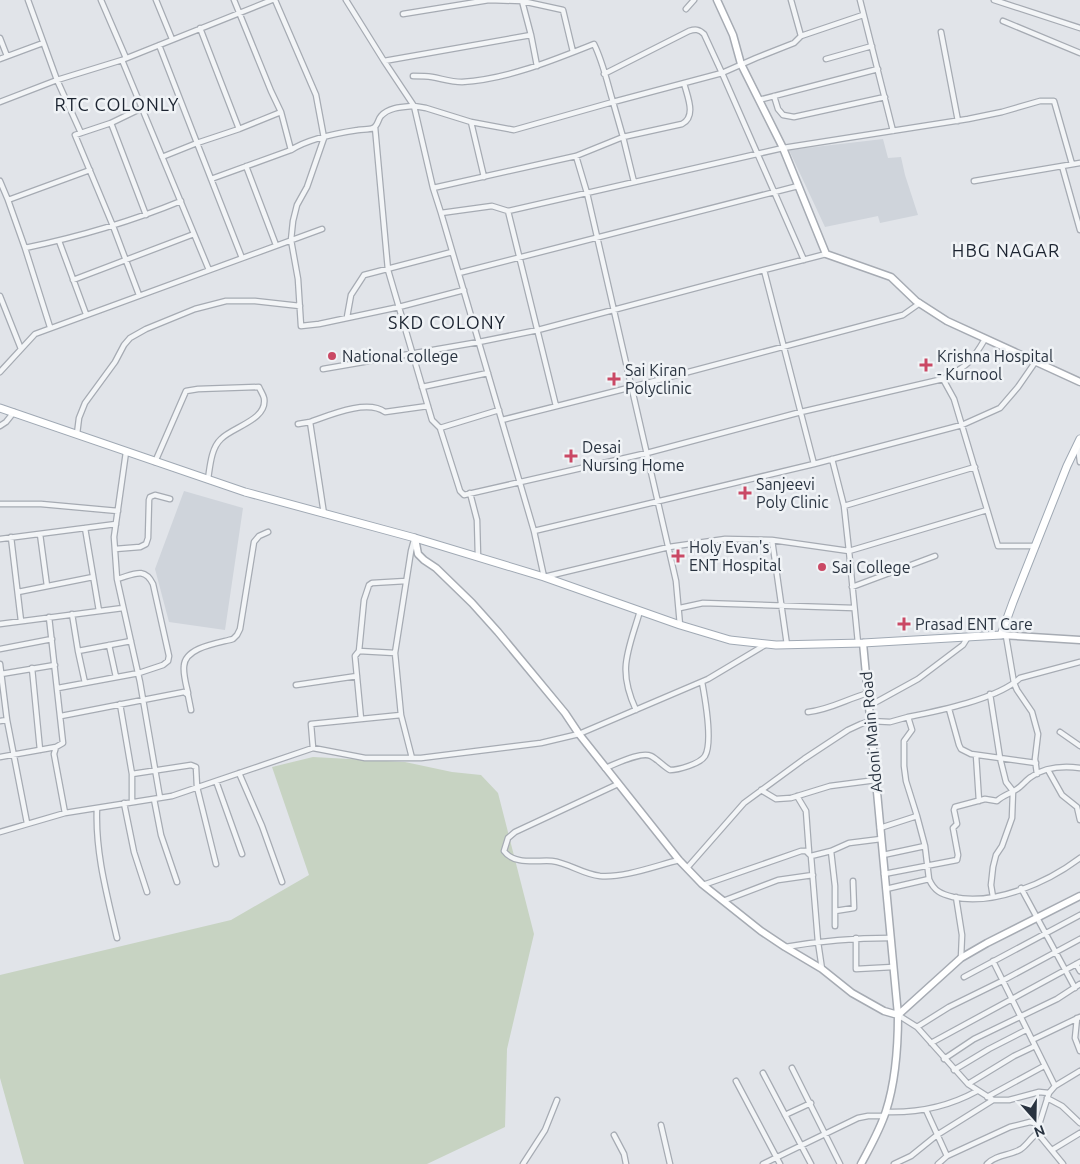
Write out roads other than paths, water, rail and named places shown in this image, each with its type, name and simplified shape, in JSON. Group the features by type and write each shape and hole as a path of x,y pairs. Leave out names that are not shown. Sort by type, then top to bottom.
{"main road":[{"path":"0,408 245,492 415,538 544,577 680,626 730,640 787,645 1004,636 1013,602 1067,466 1079,442"}],"street":[{"path":"28,0 57,80 81,132"},
{"path":"101,0 142,108 209,270"},
{"path":"156,0 172,39"},
{"path":"234,0 271,91 282,112 291,150"},
{"path":"0,102 57,80 124,59 274,0 316,95 324,138 307,187 297,205 293,221 291,240 298,279 300,326 319,324 398,307 464,290"},
{"path":"346,0 414,106 433,188 534,531 544,577 669,547 725,539 772,540 849,552 988,510"},
{"path":"403,14 488,0 522,1 563,10 573,52"},
{"path":"686,9 694,0"},
{"path":"717,0 733,35 741,64 783,148 826,254"},
{"path":"791,0 801,36"},
{"path":"860,0 893,131"},
{"path":"994,0 1080,28"},
{"path":"522,1 537,66"},
{"path":"864,15 801,36 794,44 722,72 514,130 471,122 414,106 399,107 387,111 380,116 375,127 388,270 432,420 440,428 460,491 464,494 520,483 647,453 801,412 943,379 972,360 985,340"},
{"path":"1002,21 1080,52"},
{"path":"200,28 239,129"},
{"path":"604,74 693,30 704,34 804,260"},
{"path":"941,32 958,121"},
{"path":"384,61 531,35"},
{"path":"0,38 7,56"},
{"path":"0,59 43,43"},
{"path":"413,76 431,77 447,82 495,78 537,66 594,44 602,62 604,74 614,102 634,182"},
{"path":"159,45 242,258"},
{"path":"826,59 872,46"},
{"path":"759,100 878,69"},
{"path":"433,188 576,156 623,137 682,124 689,119 690,113 684,83"},
{"path":"774,96 778,109 783,115 794,117 885,97"},
{"path":"441,214 492,206 508,211 783,148 958,121 1002,112 1040,101 1054,101 1072,164"},
{"path":"139,295 75,134 111,123 142,108"},
{"path":"162,157 282,112"},
{"path":"471,122 484,177"},
{"path":"111,123 146,215"},
{"path":"211,179 291,150 297,146 375,127"},
{"path":"576,156 587,193 669,547 680,608 680,626"},
{"path":"974,181 1080,163"},
{"path":"246,166 276,245"},
{"path":"1062,166 1080,230"},
{"path":"8,200 90,170"},
{"path":"0,181 25,248 50,327"},
{"path":"459,273 798,186"},
{"path":"25,248 113,226 180,202"},
{"path":"508,211 556,406"},
{"path":"0,372 35,334 50,327 322,229"},
{"path":"73,280 194,234"},
{"path":"58,241 86,314"},
{"path":"347,318 351,294 364,275 452,252"},
{"path":"323,369 538,330 826,254 891,277 920,304 947,321 1080,382"},
{"path":"764,270 814,464"},
{"path":"0,296 21,349"},
{"path":"77,434 79,418 85,404 115,362 124,345 130,338 146,328 195,309 226,301 255,301 300,306"},
{"path":"502,420 903,315 920,304"},
{"path":"534,531 814,464 962,425 1000,408 1018,387 1036,361"},
{"path":"422,387 488,373"},
{"path":"943,379 954,399 998,546 1036,546"},
{"path":"155,462 186,391 259,387 264,398 263,408 260,413 244,426 220,439 212,455 208,480"},
{"path":"298,424 310,422 337,412 372,406 380,408 385,412 428,406"},
{"path":"440,428 499,410"},
{"path":"0,426 14,412"},
{"path":"310,422 324,514"},
{"path":"1079,442 1080,462"},
{"path":"126,452 114,537 117,579 143,700 154,771 161,836 177,882"},
{"path":"832,459 844,506 854,608 860,643"},
{"path":"844,506 974,467"},
{"path":"470,493 477,520 478,558"},
{"path":"115,549 140,548 146,544 148,538 148,500 155,495 170,499"},
{"path":"0,504 41,504 118,511"},
{"path":"0,539 116,524"},
{"path":"85,528 99,611"},
{"path":"191,710 184,665 190,654 196,650 237,635 240,628 254,542 259,536 268,532"},
{"path":"40,534 47,586"},
{"path":"12,537 21,621"},
{"path":"412,758 401,716 395,653 411,551 415,538"},
{"path":"415,538 418,554 436,568 472,603 498,632 565,713 605,768 679,860 703,884 785,948 822,969 852,993 898,1015 917,1027 954,1070 977,1091 993,1100 1010,1100 1039,1092 1050,1093"},
{"path":"772,540 787,645"},
{"path":"852,587 935,556"},
{"path":"58,688 138,673 163,665 168,661 169,656 150,577 141,572 117,579"},
{"path":"18,592 93,577"},
{"path":"361,719 355,656 359,651 364,600 369,585 372,583 406,581"},
{"path":"680,608 702,602 854,608"},
{"path":"0,624 123,608"},
{"path":"636,710 630,697 625,672 626,659 640,611"},
{"path":"72,614 84,683"},
{"path":"0,757 56,747 62,743 58,688 49,617"},
{"path":"1037,774 1038,734 1032,712 1014,683 1004,636 1080,640"},
{"path":"869,706 918,679 963,645 968,637"},
{"path":"0,649 52,639"},
{"path":"78,651 131,641"},
{"name":"Adoni Main Road","path":"860,643 868,693 898,1015 898,1046 895,1071 885,1114 861,1164"},
{"path":"0,832 65,813 172,796 313,748 365,758 412,758 541,743 579,734 702,682 766,644"},
{"path":"109,645 116,677"},
{"path":"359,651 395,653"},
{"path":"687,868 744,803 848,730 870,721 890,722 950,709 990,694 1014,683 1020,678 1080,662"},
{"path":"0,664 7,720 27,824"},
{"path":"1,674 55,665"},
{"path":"32,668 40,750"},
{"path":"296,685 357,676"},
{"path":"605,768 641,754 652,756 670,770 687,767 701,760 705,756 707,747 707,712 702,682"},
{"path":"60,716 184,692 188,693"},
{"path":"808,712 827,708 868,693"},
{"path":"990,694 1000,758 1006,782 1013,791 1012,818 1002,846 996,855 993,867 991,885 993,897"},
{"path":"120,704 132,774 132,802"},
{"path":"950,709 961,749 976,755 1036,763"},
{"path":"313,748 311,724 401,716"},
{"path":"908,718 912,730 904,741 906,781 925,846 929,880 937,892 956,898 975,900 993,897 1057,873 1080,858"},
{"path":"0,721 7,720"},
{"path":"1060,732 1080,746"},
{"path":"56,747 54,754 65,813"},
{"path":"976,755 979,801"},
{"path":"132,774 194,766 197,770 197,787 216,864"},
{"path":"884,874 957,860 958,855 953,828 957,824 954,808 988,799 997,801 1037,774 1060,766 1080,768"},
{"path":"1048,770 1062,795 1077,807 1080,820"},
{"path":"239,773 262,826 282,882"},
{"path":"762,790 776,799 797,796 830,786 876,780"},
{"path":"216,781 242,854"},
{"path":"618,784 515,832 508,838 504,851 508,856 517,860 561,863 583,873 600,876 616,875 679,860"},
{"path":"797,796 806,811 822,969"},
{"path":"124,803 134,852 148,892"},
{"path":"97,808 96,831 98,848 117,938"},
{"path":"880,828 917,816"},
{"path":"703,884 801,851 810,854 831,851 849,843 881,839"},
{"path":"883,855 925,846"},
{"path":"831,851 835,886 835,926"},
{"path":"723,901 778,880 813,875"},
{"path":"886,889 929,880"},
{"path":"835,911 854,908 853,881"},
{"path":"1021,888 1075,988"},
{"path":"898,1015 961,958 1080,896"},
{"path":"956,898 962,935 961,958"},
{"path":"964,977 1080,915"},
{"path":"785,948 856,938 890,938"},
{"path":"856,938 856,969 893,967"},
{"path":"917,1027 949,1007 1080,939"},
{"path":"993,961 1055,1086"},
{"path":"931,1043 1078,963 1080,972"},
{"path":"944,1059 974,1039 1020,1017 1080,984"},
{"path":"1032,1040 1079,1017"},
{"path":"1079,1017 1075,1038 1080,1051"},
{"path":"954,1070 1026,1030"},
{"path":"968,1084 1014,1056 1035,1046"},
{"path":"987,1097 1044,1066"},
{"path":"792,1068 840,1164"},
{"path":"1063,1164 1039,1132 1039,1124 1047,1098 1055,1086 1080,1071"},
{"path":"764,1073 811,1164"},
{"path":"736,1082 780,1164"},
{"path":"763,1164 858,1118 926,1110 949,1104 977,1091"},
{"path":"1047,1098 1062,1106 1080,1124"},
{"path":"523,1164 545,1130 557,1100"},
{"path":"894,1164 911,1156 937,1135 993,1100"},
{"path":"785,1115 811,1103"},
{"path":"926,1110 948,1164"},
{"path":"938,1164 946,1157 1010,1127 1030,1122 1039,1124"},
{"path":"661,1125 670,1164"},
{"path":"987,1164 994,1158 1023,1148 1030,1138 1039,1132"},
{"path":"1052,1150 1080,1133"},
{"path":"614,1135 624,1154 626,1164"}],"place":[{"name":"National college","path":"332,356"},
{"name":"Krishna Hospital - Kurnool","path":"926,365"},
{"name":"Sai Kiran Polyclinic","path":"614,379"},
{"name":"Desai Nursing Home","path":"571,456"},
{"name":"Sanjeevi Poly Clinic","path":"745,493"},
{"name":"Holy Evan's ENT Hospital","path":"678,556"},
{"name":"Sai College","path":"822,567"},
{"name":"Prasad ENT Care","path":"904,624"}],"district":[{"name":"RTC COLONLY","path":"117,105"},
{"name":"HBG NAGAR","path":"1006,251"},
{"name":"SKD COLONY","path":"447,323"}]}
